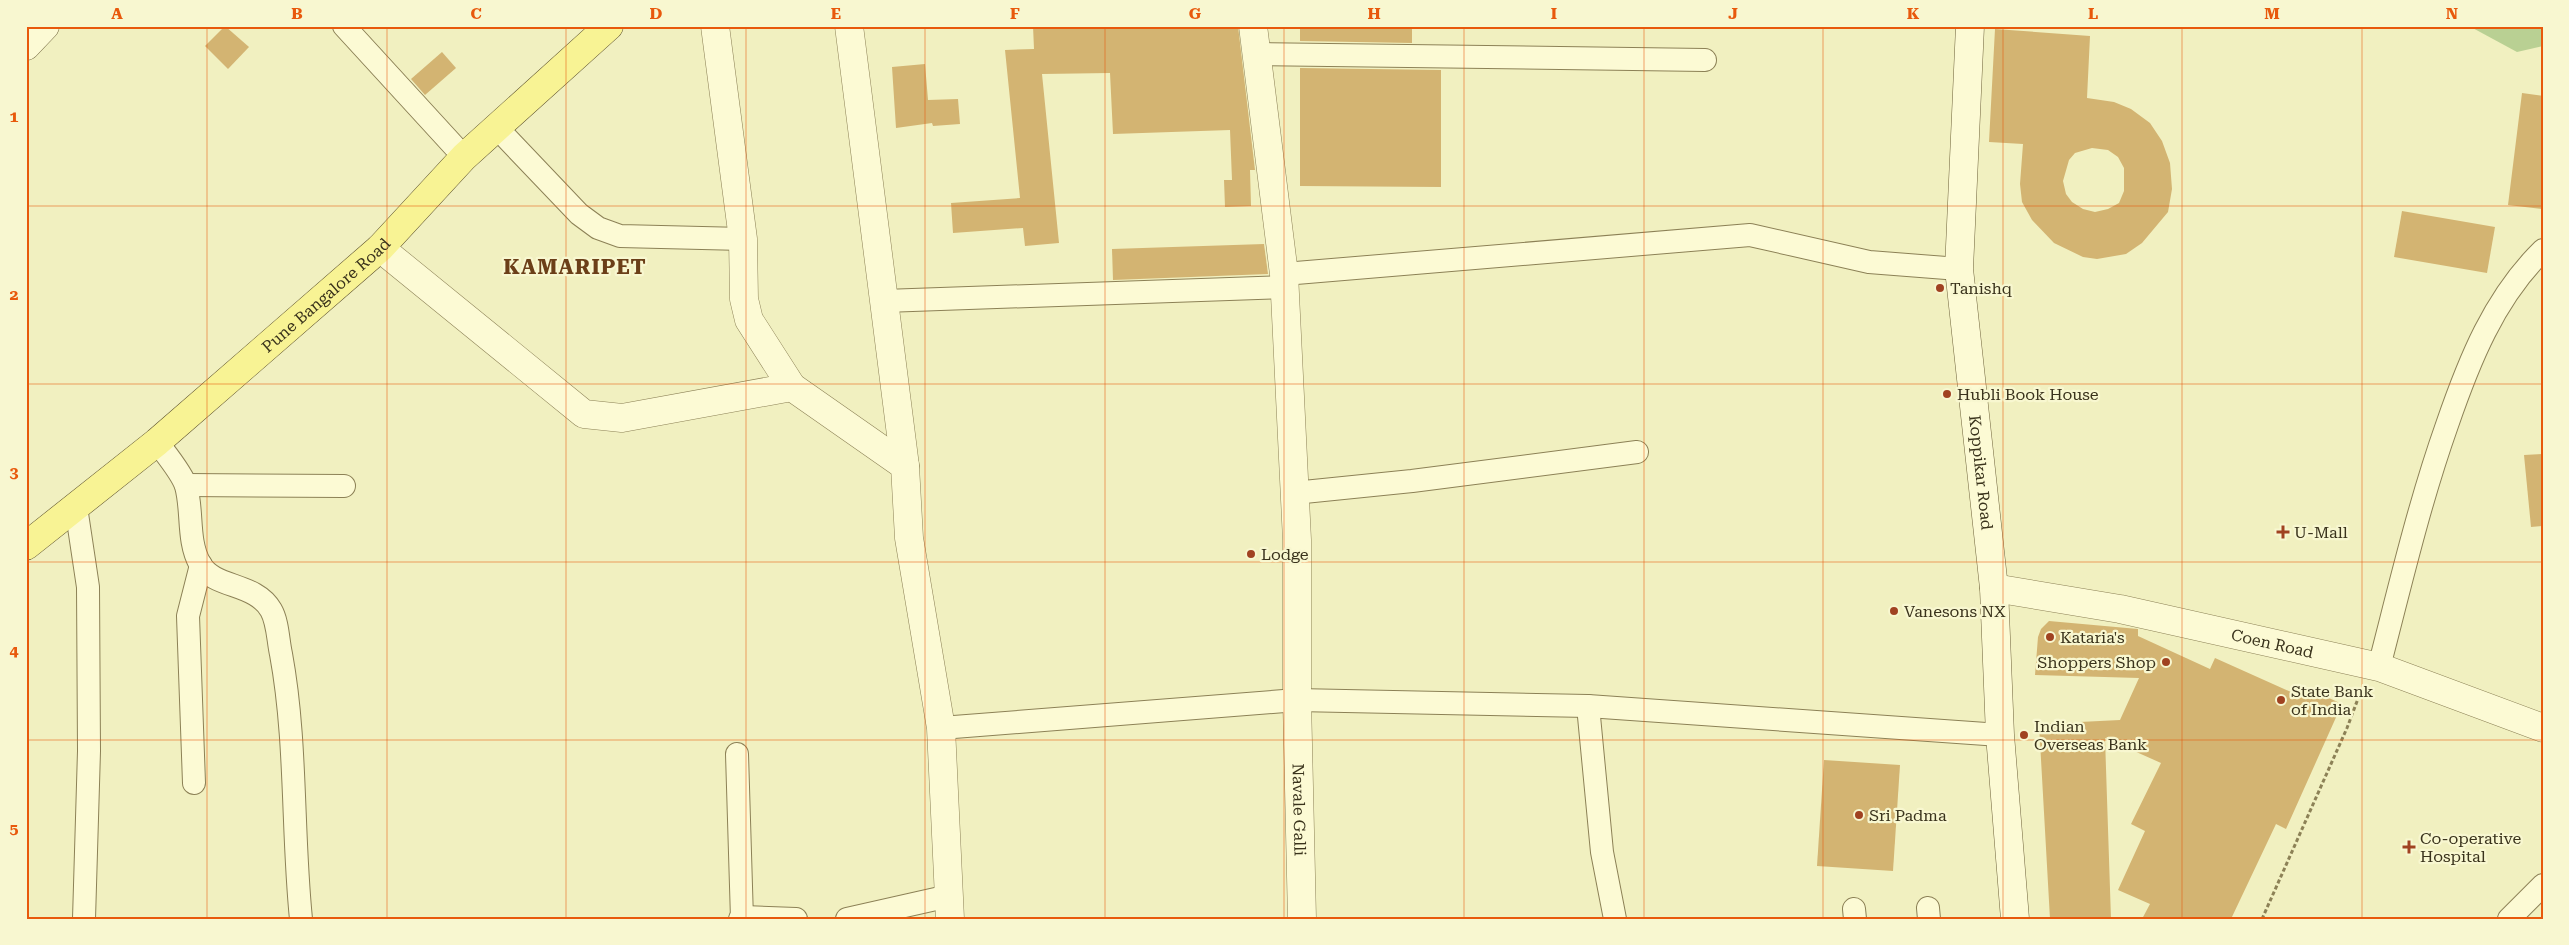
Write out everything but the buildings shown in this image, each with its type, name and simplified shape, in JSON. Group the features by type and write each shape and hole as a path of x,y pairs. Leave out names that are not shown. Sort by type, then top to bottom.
{"main road":[{"name":"Pune Bangalore Road","path":"26,546 157,442 380,248 464,157 498,129 609,26"}],"street":[{"path":"26,46 45,26"},
{"path":"344,26 464,157"},
{"path":"715,26 743,239 744,299 749,320 792,387 904,466"},
{"path":"848,919 950,908 941,728 910,538 904,466 849,26"},
{"name":"Navale Galli","path":"1253,26 1284,280 1294,493 1302,919"},
{"name":"Koppikar Road","path":"1970,26 1959,269 1994,588 2000,736 2015,919"},
{"path":"1256,54 1705,60"},
{"path":"498,129 579,214 598,228 620,236 743,239"},
{"path":"884,301 1284,280 1750,235 1869,262 1959,269"},
{"path":"380,248 584,414 622,418 792,387"},
{"path":"2375,666 2427,482 2460,388 2484,330 2520,273 2543,250"},
{"path":"157,442 186,485 194,549 200,566 213,577 253,592 264,599 273,612 289,699 301,919"},
{"path":"1294,493 1412,481 1637,452"},
{"path":"186,485 344,486"},
{"path":"76,507 88,587 89,751 84,919"},
{"path":"194,783 188,616 200,566"},
{"name":"Coen Road","path":"1994,588 2120,609 2375,666 2543,728"},
{"path":"941,728 1297,700 1588,706 2000,736"},
{"path":"1588,706 1602,852 1615,919"},
{"path":"737,754 741,918 796,919"},
{"path":"2509,919 2543,886"}],"path":[{"path":"2262,919 2375,666"}],"green space":[{"path":"2469,26 2543,26 2543,46 2517,52"}],"place":[{"name":"Tanishq","path":"1940,288"},
{"name":"Hubli Book House","path":"1947,394"},
{"name":"U-Mall","path":"2283,532"},
{"name":"Lodge","path":"1251,554"},
{"name":"Vanesons NX","path":"1894,611"},
{"name":"Kataria's","path":"2050,637"},
{"name":"Shoppers Shop","path":"2166,662"},
{"name":"State Bank of India","path":"2281,700"},
{"name":"Indian Overseas Bank","path":"2024,735"},
{"name":"Sri Padma","path":"1859,815"},
{"name":"Co-operative Hospital","path":"2409,847"}],"district":[{"name":"KAMARIPET","path":"575,267"}]}
